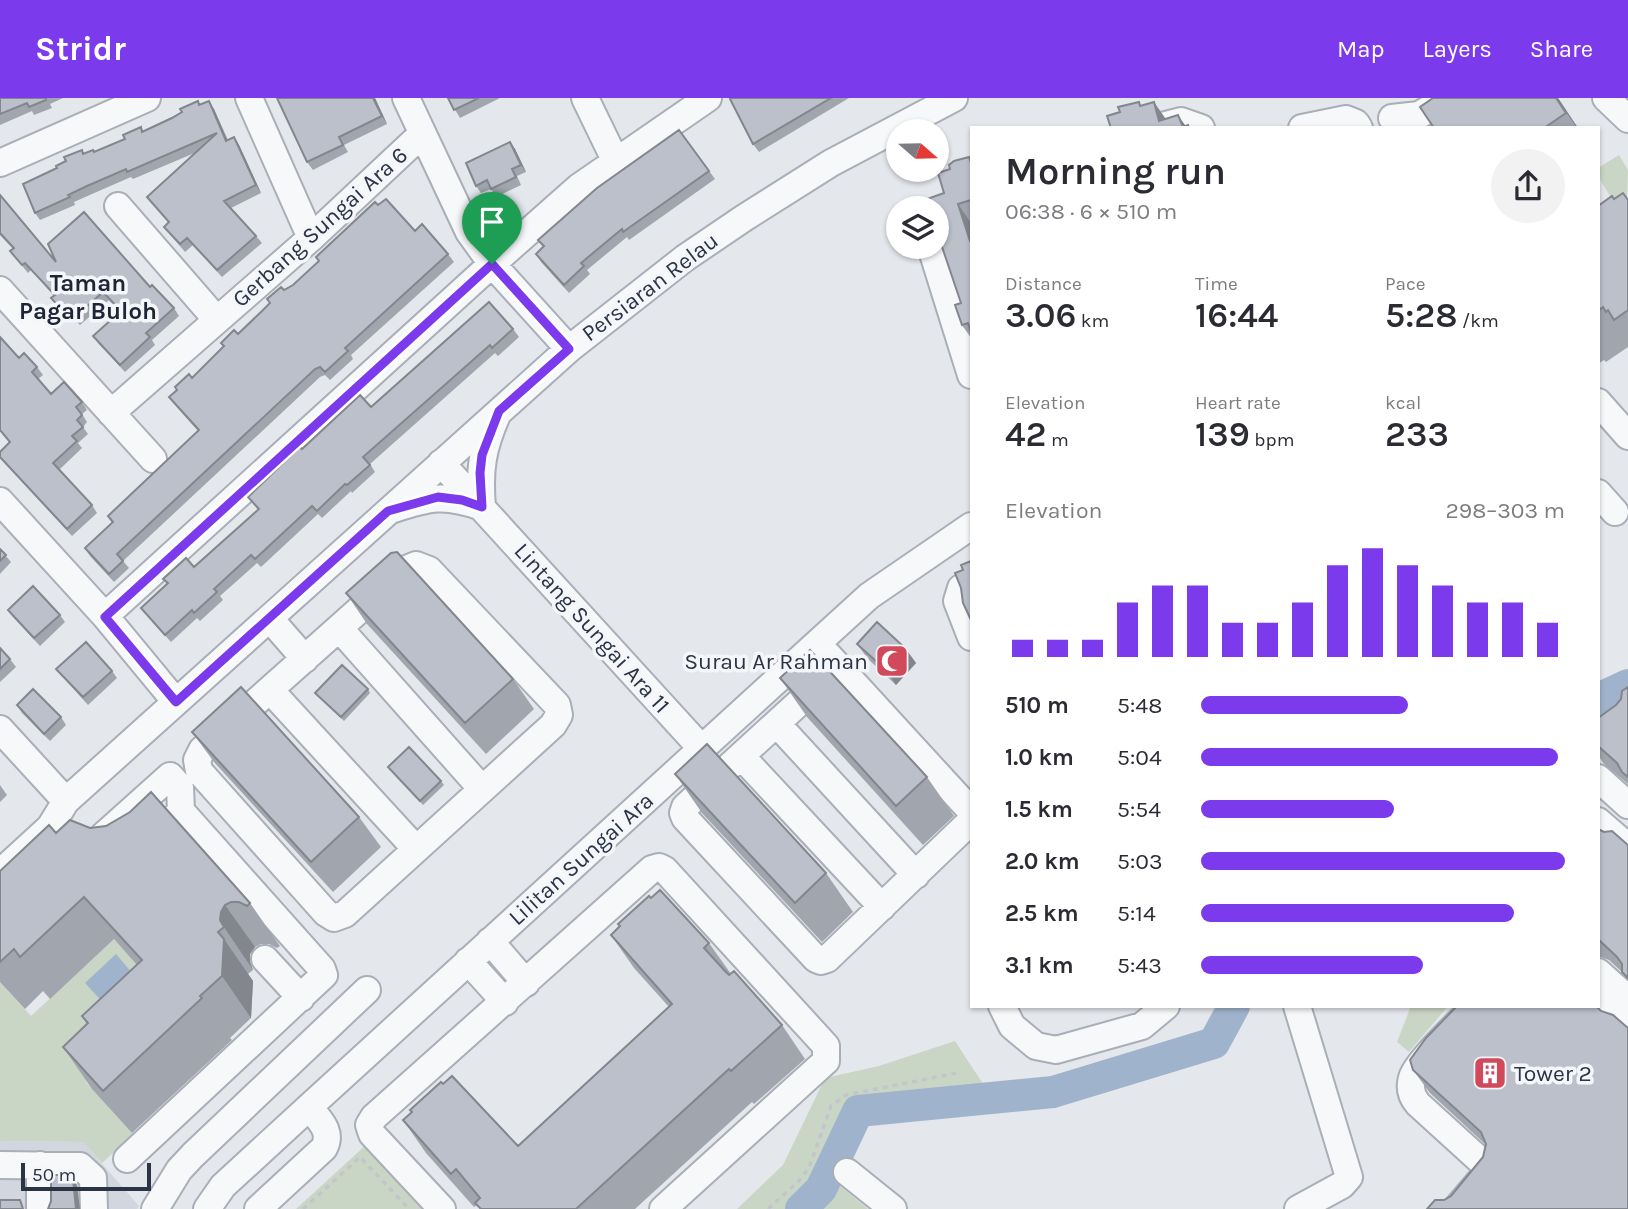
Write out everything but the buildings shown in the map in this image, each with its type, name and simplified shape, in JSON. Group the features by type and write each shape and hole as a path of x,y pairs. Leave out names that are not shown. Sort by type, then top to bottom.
{"street":[{"path":"0,163 147,98"},
{"path":"249,98 310,238"},
{"path":"406,98 469,232 492,264 569,349"},
{"path":"585,98 616,162"},
{"path":"105,617 579,187 708,98"},
{"name":"Persiaran Relau","path":"0,873 50,827 66,801 569,349 685,258 744,218 831,163 954,98"},
{"path":"1394,118 1419,115 1448,98"},
{"path":"1606,98 1628,120"},
{"path":"1394,118 1417,126"},
{"path":"1312,126 1346,119 1358,126"},
{"path":"1162,126 1181,121 1195,126"},
{"name":"Gerbang Sungai Ara 6","path":"111,413 310,238 422,134"},
{"name":"Gerbang Sungai Ara 6","path":"118,206 217,320"},
{"path":"935,259 970,372"},
{"path":"0,290 153,459"},
{"path":"1600,404 1628,436"},
{"path":"388,511 438,497 462,500 482,507 482,455 499,411"},
{"name":"Lintang Sungai Ara 11","path":"441,463 702,749"},
{"path":"0,501 105,617 176,702"},
{"name":"Lilitan Sungai Ara","path":"207,1209 223,1186 869,596 970,527"},
{"path":"416,565 429,570 556,705 559,715 553,725 345,914 334,918 326,913 199,771 197,760 202,750 339,628 404,570 416,565"},
{"path":"970,583 958,592 957,601 970,634"},
{"path":"270,619 305,659"},
{"path":"339,628 482,789"},
{"path":"817,644 970,810"},
{"path":"838,667 685,807 685,818 816,959 821,961 827,959 883,907 970,822"},
{"path":"270,690 416,849"},
{"path":"777,724 916,875"},
{"path":"0,729 66,801"},
{"path":"741,756 883,907"},
{"path":"1600,780 1628,805"},
{"name":"Persiaran Relau","path":"0,850 37,813 66,801"},
{"path":"127,1159 324,975 181,811"},
{"path":"1600,823 1628,848"},
{"path":"442,1209 372,1134 369,1125 652,869 659,867 665,870 826,1046 826,1061 663,1209"},
{"path":"490,941 526,983"},
{"path":"265,959 301,998"},
{"path":"468,961 505,1002"},
{"path":"1600,974 1628,999"},
{"path":"155,1209 179,1170 193,1155 367,990"},
{"path":"1600,997 1628,1023"},
{"path":"1003,1008 1012,1026 1035,1046 1056,1050 1142,1026 1164,1008"},
{"path":"1298,1008 1349,1177 1342,1185 1298,1209"},
{"path":"1456,1209 1485,1175 1486,1169 1484,1164 1418,1104 1410,1087 1415,1071 1473,1008"},
{"path":"254,1041 281,1070"},
{"path":"231,1063 260,1090 328,1133 324,1148 258,1209"},
{"path":"0,1165 83,1167 93,1178 94,1209"},
{"path":"40,1165 40,1207"},
{"path":"847,1172 892,1209"}],"path":[{"path":"768,1209 798,1182 808,1168 831,1106 846,1095 957,1073"},
{"path":"303,1209 360,1157 409,1209"}],"shaded area":[{"path":"0,1141 83,1142 139,1206 137,1209 0,1209"}],"green space":[{"path":"1619,155 1628,170 1626,223 1600,179 1600,167"},
{"path":"114,939 171,1002 86,1082 133,1134 102,1163 83,1142 0,1141 0,982 31,1016"},
{"path":"1410,1008 1446,1008 1409,1052 1397,1042"},
{"path":"955,1041 985,1087 851,1104 816,1181 787,1209 737,1209 783,1165 825,1078 879,1066"},
{"path":"367,1144 428,1209 296,1209"},
{"path":"840,1186 868,1209 816,1209"}],"water":[{"path":"116,954 133,974 111,1011 85,983"}],"waterway":[{"path":"1600,698 1628,685"},
{"path":"801,1209 821,1189 858,1111 1053,1092 1214,1043 1233,1008"}],"place":[{"name":"Surau Ar Rahman","path":"892,661"},
{"name":"Tower 2","path":"1490,1073"}],"district":[{"name":"Taman Pagar Buloh","path":"88,297"}],"route":[{"path":"492,264 569,349 499,411 482,455 482,507 462,500 438,497 388,511 176,702 105,617 492,264"}]}
